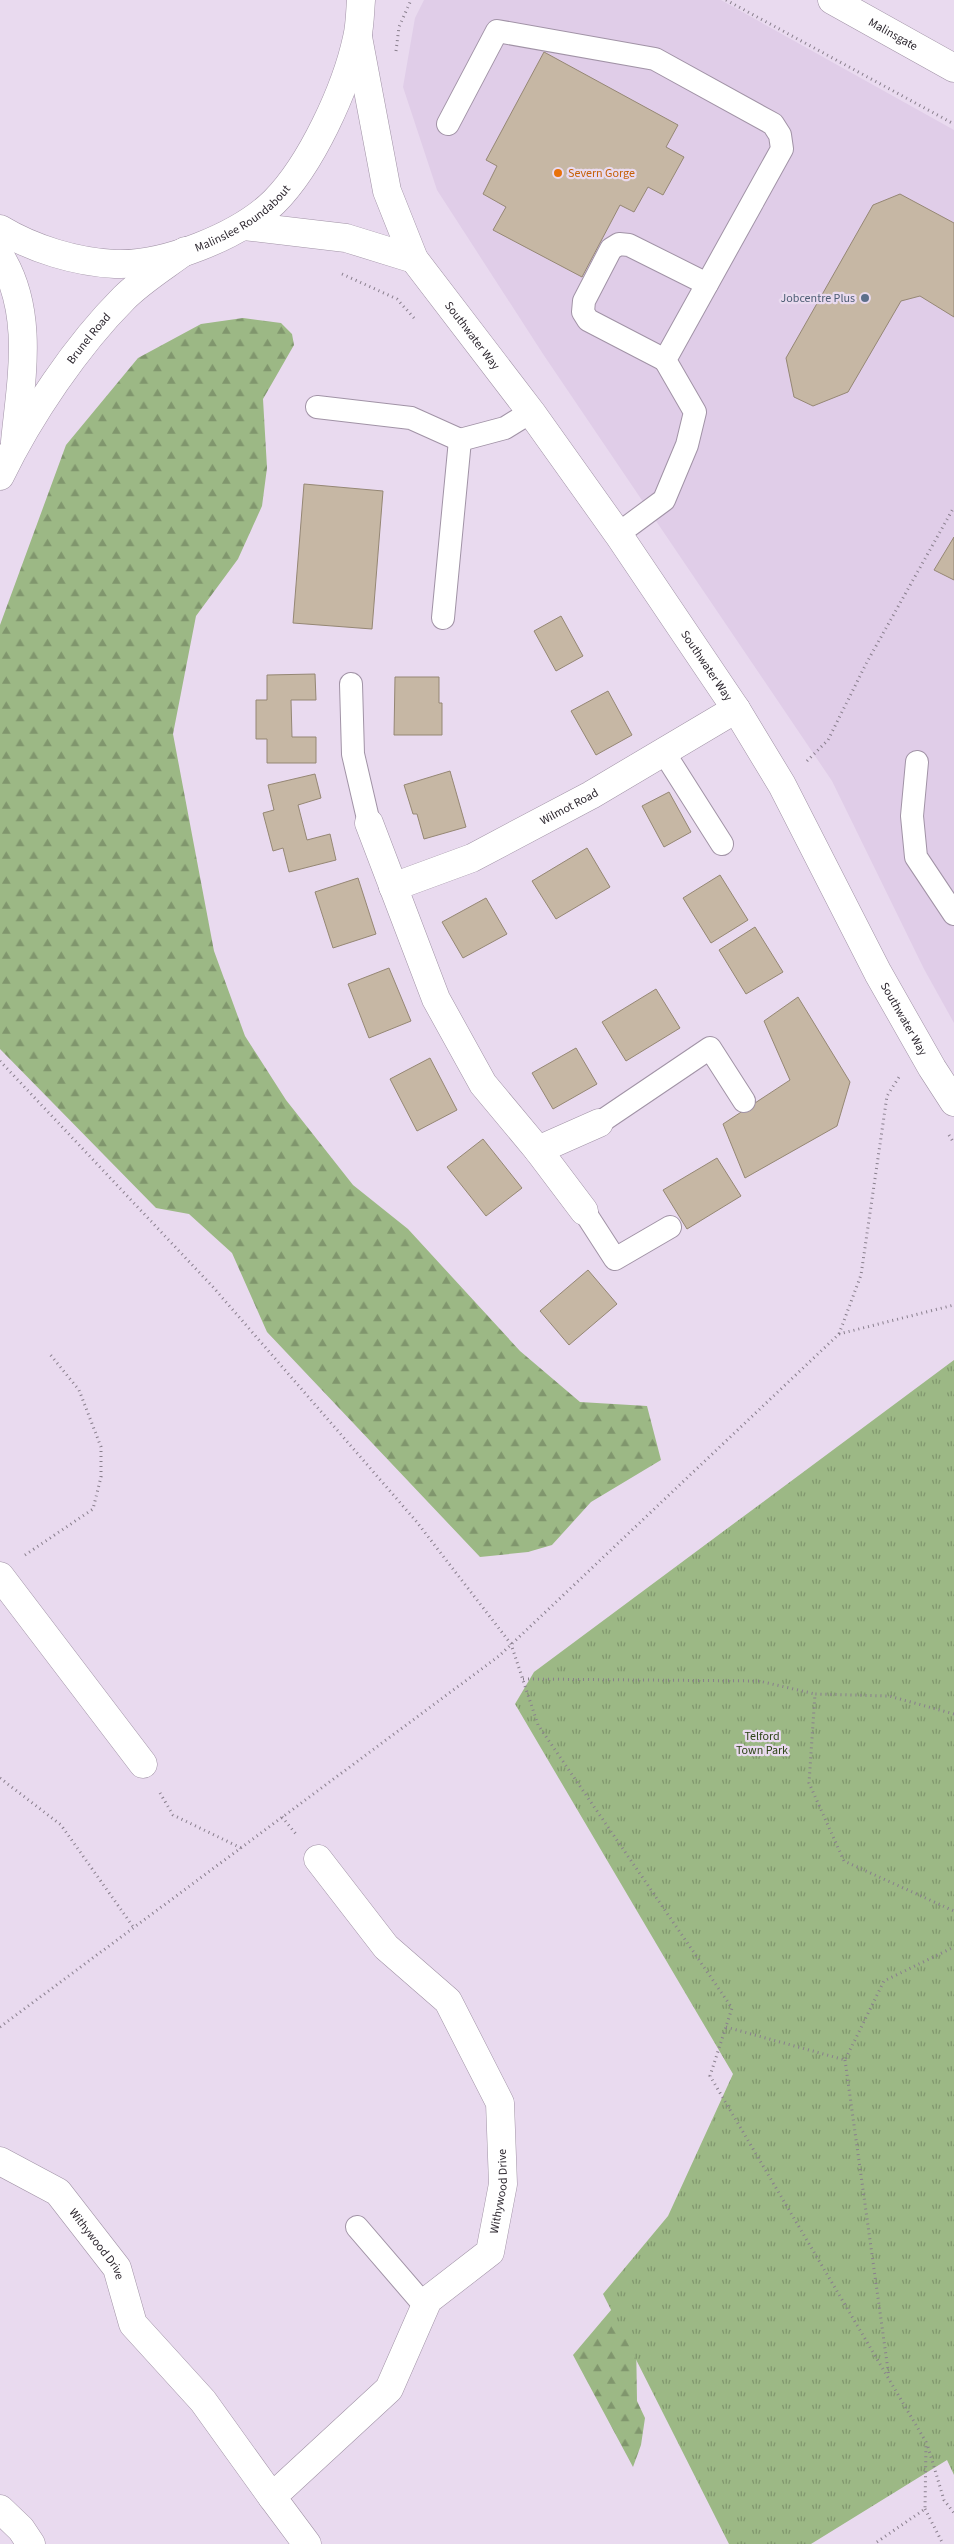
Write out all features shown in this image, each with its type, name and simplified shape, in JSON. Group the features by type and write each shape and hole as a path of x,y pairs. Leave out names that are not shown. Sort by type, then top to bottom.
{"street":[{"name":"Malinslee Roundabout","path":"0,229 14,238 61,255 115,264 151,260 185,251 214,242 244,226 274,202 293,180 326,125 358,37 360,0"},
{"name":"Malinsgate","path":"832,0 954,68"},
{"name":"Southwater Way","path":"358,37 387,191 414,259 531,412 618,534 736,709 782,786 878,973 918,1044 954,1102"},
{"path":"244,226 346,238 414,259"},
{"name":"Brunel Road","path":"0,476 14,446 83,344 126,297 185,251"},
{"name":"Brunel Road","path":"0,256 6,265 19,304 24,342 14,446"},
{"name":"Wilmot Road","path":"393,887 472,858 591,795 736,709"},
{"path":"369,823 436,999 483,1084 538,1150 584,1211"},
{"path":"538,1150 599,1123"},
{"path":"0,1576 143,1764"},
{"name":"Withywood Drive","path":"272,2497 389,2388 428,2300 490,2252 503,2184 500,2103 448,2001 386,1947 318,1859"},
{"name":"Withywood Drive","path":"0,2161 58,2192 117,2268 133,2324 203,2401 306,2544"},
{"path":"0,2510 21,2529 31,2544"}],"lane":[{"path":"448,124 497,31 655,59 772,124 780,135 782,149 664,360"},
{"path":"618,534 664,500 687,445 695,412 664,360 588,320 583,312 584,301 610,249 619,244 629,245 706,284"},
{"path":"317,407 411,418 460,440 506,428 531,412"},
{"path":"443,618 460,440"},
{"path":"351,684 353,754 369,823"},
{"path":"663,751 722,844"},
{"path":"917,762 912,816 916,857 954,914"},
{"path":"599,1123 710,1048 744,1101"},
{"path":"584,1211 615,1259 670,1227"},
{"path":"357,2228 425,2306"}],"path":[{"path":"726,0 954,124"},
{"path":"782,786 828,740 867,662 954,507"},
{"path":"0,2026 499,1656 838,1334 861,1275 887,1096 918,1044"},
{"path":"0,1061 213,1286 416,1521 511,1644 538,1725 732,2008 710,2076 926,2442 944,2500 954,2513"},
{"path":"838,1334 954,1305"},
{"path":"23,1557 93,1509 101,1476 101,1447 79,1390 49,1353"},
{"path":"523,1679 759,1681 814,1694 889,1696 954,1714"},
{"path":"814,1694 808,1783 844,1861 954,1911"},
{"path":"143,1764 173,1815 241,1848"},
{"path":"0,1778 61,1825 134,1928"},
{"path":"889,2379 844,2060 884,1981 954,1947"},
{"path":"726,2027 844,2060"},
{"path":"926,2442 925,2510 943,2544"},
{"path":"874,2544 925,2510"}],"shaded area":[{"path":"424,0 721,0 954,130 954,1023 924,969 832,781 543,354 437,190 403,87 415,18"}],"green space":[{"path":"243,318 281,323 292,334 294,345 263,399 267,468 262,506 238,559 196,616 173,734 214,951 245,1036 286,1100 353,1185 408,1229 520,1351 580,1402 647,1406 661,1460 591,1502 552,1545 528,1552 480,1557 267,1332 232,1253 189,1214 156,1208 0,1049 0,625 66,445 138,358 201,324"},
{"name":"Telford Town Park","path":"954,1360 954,2475 947,2460 811,2544 729,2544 603,2294 668,2216 733,2074 515,1704 534,1672"},
{"path":"617,2303 636,2336 637,2401 645,2418 641,2445 633,2467 573,2355"}],"building":[{"path":"544,52 678,125 666,147 684,157 663,195 648,187 634,212 620,205 582,277 493,230 506,207 483,194 497,166 486,160"},
{"name":"Jobcentre Plus","path":"900,194 954,223 954,317 920,296 901,301 848,392 813,406 794,397 786,358 873,205"},
{"path":"304,484 383,491 372,629 293,623"},
{"path":"954,537 954,580 934,570"},
{"path":"561,616 583,656 556,671 534,631"},
{"path":"315,674 316,700 291,700 292,737 316,737 316,763 267,763 267,739 256,739 256,700 267,700 267,675"},
{"path":"395,677 439,677 439,703 442,703 442,735 394,735"},
{"path":"608,691 632,735 596,755 571,711"},
{"path":"450,771 466,827 424,839 417,814 413,814 404,785"},
{"path":"315,774 321,798 298,805 307,840 330,834 336,860 289,872 283,848 273,851 263,813 274,810 268,785"},
{"path":"669,792 691,832 664,847 642,806"},
{"path":"587,848 610,887 556,919 532,881"},
{"path":"720,875 748,920 711,943 683,898"},
{"path":"358,878 376,934 333,948 315,892"},
{"path":"486,898 507,934 463,958 442,922"},
{"path":"755,927 783,972 746,994 719,950"},
{"path":"389,968 411,1021 369,1038 348,984"},
{"path":"656,989 680,1028 626,1061 602,1022"},
{"path":"798,997 850,1082 837,1126 745,1178 723,1124 790,1080 764,1021"},
{"path":"576,1048 597,1084 553,1109 532,1073"},
{"path":"430,1058 457,1110 417,1131 390,1079"},
{"path":"483,1139 522,1188 486,1216 447,1167"},
{"path":"717,1158 741,1196 687,1229 663,1190"},
{"path":"588,1270 617,1304 569,1345 540,1311"}],"place":[{"name":"Severn Gorge","path":"558,173"},
{"name":"Jobcentre Plus","path":"865,298"}]}
